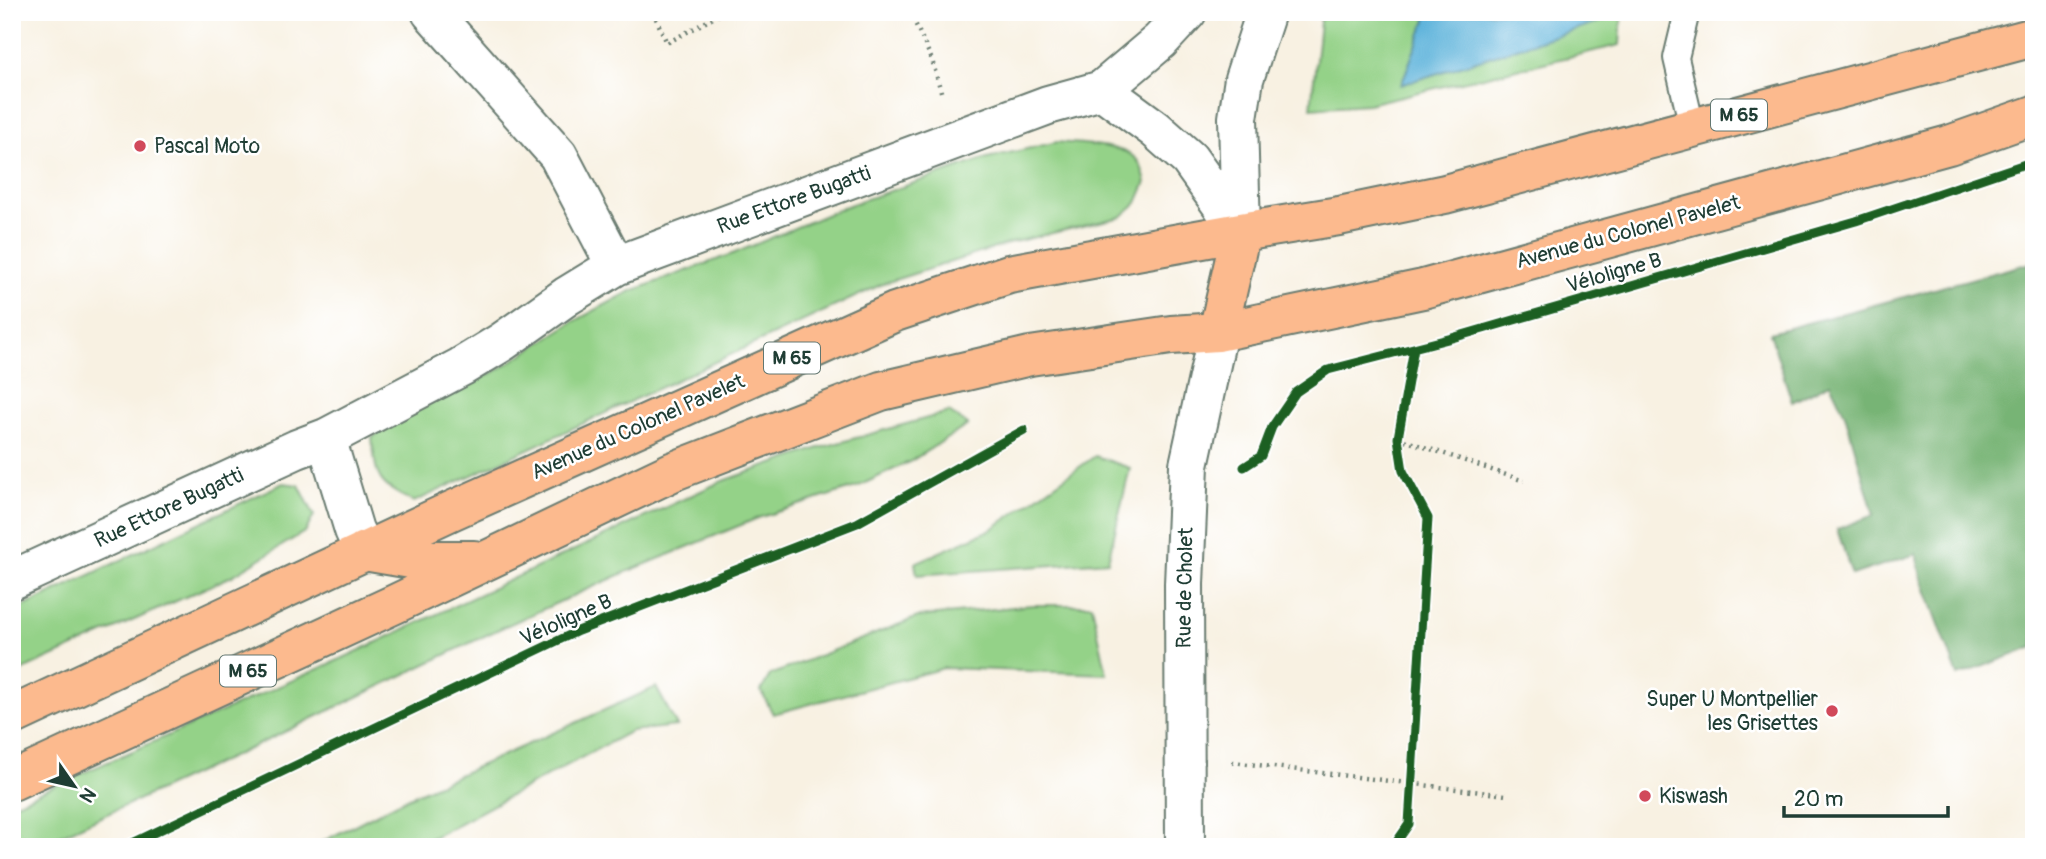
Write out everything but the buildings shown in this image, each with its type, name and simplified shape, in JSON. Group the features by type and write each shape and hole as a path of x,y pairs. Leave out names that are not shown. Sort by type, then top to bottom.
{"main road":[{"name":"Avenue du Colonel Pavelet","path":"12,716 364,551 895,312 1009,274 1339,216 1445,194 2034,37"},
{"name":"Avenue du Colonel Pavelet","path":"12,781 395,604 483,559 674,471 881,391 1069,348 1218,332 1423,289 1949,145 2034,115"},
{"path":"1218,332 1241,232"},
{"name":"Avenue du Colonel Pavelet","path":"364,551 417,560 483,559"}],"street":[{"path":"431,12 558,155 616,266"},
{"path":"1187,12 1160,41 1102,90 1155,129 1189,159 1241,232"},
{"path":"1241,232 1238,118 1244,79 1266,12"},
{"name":"Rue Ettore Bugatti","path":"12,580 326,438 461,367 502,342 566,296 616,266 1048,105 1102,90"},
{"name":"Rue de Cholet","path":"1185,847 1184,584 1189,465 1218,332"},
{"path":"326,438 354,530 364,551"}],"lane":[{"path":"1687,12 1676,58 1692,127"}],"path":[{"path":"653,12 667,43 724,12"},
{"path":"910,12 932,60 955,139"},
{"path":"1398,438 1524,481"},
{"path":"1184,757 1506,795"}],"green space":[{"path":"1321,12 1622,12 1620,45 1368,104 1311,108"},
{"path":"1057,142 1118,149 1137,159 1146,182 1137,203 1121,217 1014,242 885,283 414,502 392,490 380,478 372,438 397,418 496,371 571,323 629,292 735,253 849,205 987,158"},
{"path":"2034,262 2034,647 1958,676 1921,576 1916,554 1852,575 1837,529 1874,515 1845,414 1830,383 1792,402 1770,333"},
{"path":"949,412 968,425 911,461 859,486 758,518 624,573 35,847 12,847 12,805 42,791 343,658 720,482 816,449"},
{"path":"1095,456 1130,468 1108,561 917,575 915,563 992,529"},
{"path":"283,483 299,485 314,515 306,531 232,576 12,675 12,612"},
{"path":"1032,605 1092,605 1107,674 944,668 773,714 761,691 770,675 918,617"},
{"path":"656,687 677,726 631,731 415,847 312,847 409,797"}],"water":[{"path":"1429,12 1608,12 1608,19 1401,85"}],"cycle path":[{"name":"Véloligne B","path":"1244,467 1261,456 1272,427 1296,392 1328,370 1452,338 1856,221 2034,161"},
{"path":"1393,847 1409,824 1428,518 1403,471 1398,438 1414,348"},
{"name":"Véloligne B","path":"124,847 578,631 857,523 1024,430"}],"place":[{"name":"Pascal Moto","path":"140,146"},
{"name":"Super U Montpellier les Grisettes","path":"1832,711"},
{"name":"Kiswash","path":"1645,796"}]}
